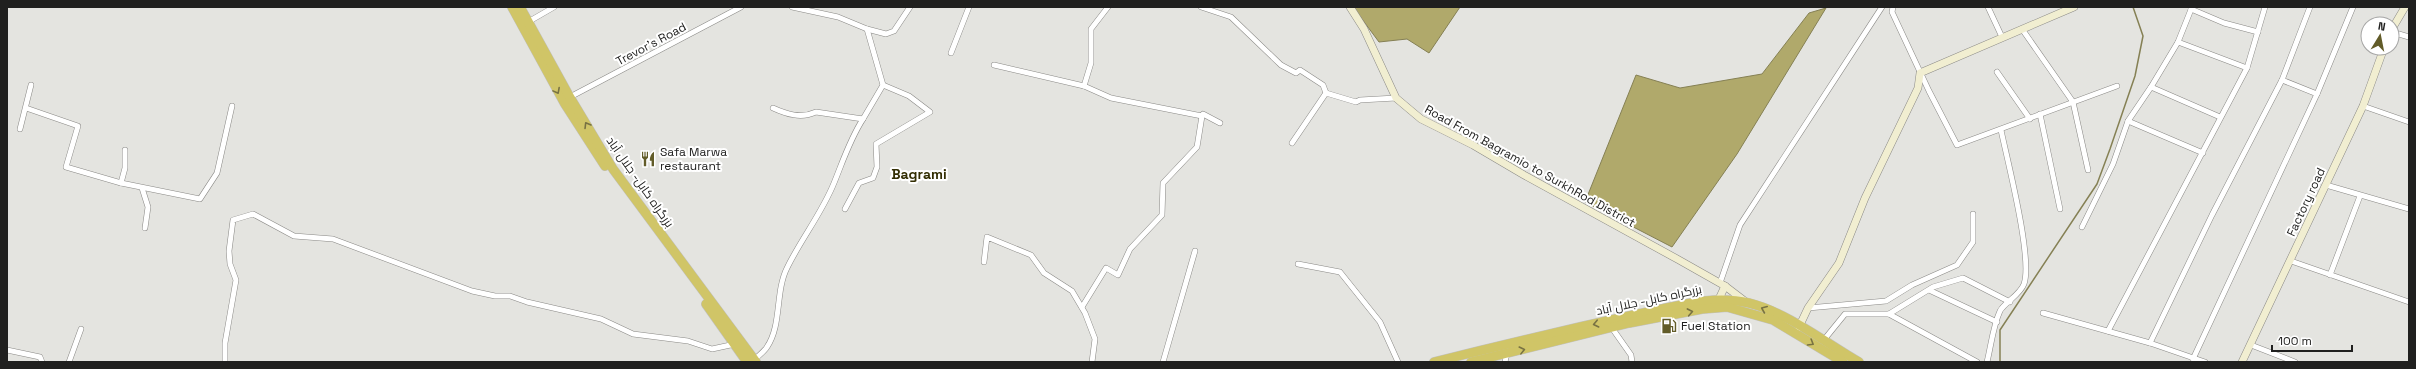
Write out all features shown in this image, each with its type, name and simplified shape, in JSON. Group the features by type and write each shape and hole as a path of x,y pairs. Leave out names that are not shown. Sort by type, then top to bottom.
{"highway":[{"name":"بزرگراه کابل- جلال آباد","path":"512,7 565,104 589,144 734,344 752,361"},
{"name":"بزرگراه کابل- جلال آباد","path":"520,7 570,97 613,169 752,361"},
{"name":"بزرگراه کابل- جلال آباد","path":"1471,362 1486,354 1506,358 1700,301 1719,299 1748,303 1780,316 1859,362"},
{"name":"بزرگراه کابل- جلال آباد","path":"1434,362 1486,354 1659,314 1727,307 1773,320 1843,362"}],"street":[{"path":"528,22 554,7"},
{"name":"Trevor's Road","path":"570,97 741,7"},
{"path":"792,7 838,17 867,29 891,33 910,7"},
{"path":"951,53 969,7"},
{"path":"1084,86 1091,63 1091,29 1108,7"},
{"path":"1201,7 1231,17 1281,65 1296,73 1300,70 1323,85 1326,93"},
{"name":"Road From Bagramio to SurkhRod District","path":"1350,7 1364,29 1396,98 1421,119 1473,145 1722,285 1748,303"},
{"path":"1719,299 1740,225 1882,7"},
{"path":"1893,7 1892,12 1920,73 1957,145 2117,86"},
{"path":"1988,7 2002,37"},
{"path":"1920,73 2074,7"},
{"path":"2108,332 2247,68 2265,7"},
{"path":"2150,343 2212,215 2282,80 2310,7"},
{"path":"2194,359 2317,94 2353,7"},
{"path":"2400,16 2405,7"},
{"path":"2082,227 2113,164 2128,121 2151,87 2178,42 2191,8 2224,23 2258,32"},
{"path":"752,361 767,347 775,323 779,294 786,269 814,223 834,183 853,135 883,85 867,29"},
{"path":"2022,29 2073,102 2088,170"},
{"path":"2178,42 2247,68"},
{"name":"Factory road","path":"2242,362 2364,106 2381,56"},
{"path":"994,65 1084,86 1111,98 1202,116 1203,114 1220,123"},
{"path":"1997,72 2030,119"},
{"path":"1799,327 1808,308 1839,263 1865,198 1918,88 1920,73"},
{"path":"2282,80 2317,94"},
{"path":"20,129 31,85"},
{"path":"845,209 859,183 873,178 877,167 876,144 930,112 909,96 883,85"},
{"path":"2151,87 2220,118"},
{"path":"1326,93 1356,102 1360,100 1396,98"},
{"path":"1292,143 1326,93"},
{"path":"26,108 78,126 66,167 142,188 201,199 219,167 221,149 232,106"},
{"path":"2364,106 2409,122"},
{"path":"773,108 789,115 810,115 816,112 863,119"},
{"path":"2040,114 2060,209"},
{"path":"1082,307 1106,268 1118,276 1130,249 1162,215 1163,183 1197,147 1202,116"},
{"path":"2128,121 2203,153"},
{"path":"1987,362 2000,310 2010,302 2024,284 2025,257 2001,130"},
{"path":"121,183 126,168 126,150"},
{"path":"2326,185 2409,209"},
{"path":"142,188 148,207 145,228"},
{"path":"2330,275 2360,196"},
{"path":"225,362 225,343 236,280 230,264 229,250 233,220 253,214 294,236 333,239 472,291 495,296 510,296 527,302 601,319 633,334 688,341 712,349 734,344"},
{"path":"1808,308 1886,301 1912,285 1957,265 1973,242 1973,214"},
{"path":"984,262 987,236 1031,256 1044,273 1072,291 1082,307 1095,339 1092,362"},
{"path":"1163,362 1196,251"},
{"path":"2291,261 2409,302"},
{"path":"1298,264 1340,272 1380,322 1398,362"},
{"path":"1888,314 1929,290 1964,278 2010,302"},
{"path":"1929,290 1997,322"},
{"path":"2043,313 2150,343 2205,362"},
{"path":"1823,341 1845,314 1888,314 1977,362"},
{"path":"1612,328 1631,355 1632,362"},
{"path":"69,362 81,329"},
{"path":"2251,345 2295,362"},
{"path":"7,350 40,357 42,362"}],"shaded area":[{"path":"1353,7 1460,7 1429,53 1407,39 1379,42"},
{"path":"1826,8 1737,154 1672,247 1585,202 1636,75 1680,88 1762,74 1809,13"}],"waterway":[{"path":"2000,362 2000,330 2097,184 2135,76 2143,36 2133,7"}],"place":[{"name":"Safa Marwa restaurant","path":"648,159"},
{"name":"Fuel Station","path":"1669,326"}],"district":[{"name":"Bagrami","path":"919,174"}]}
